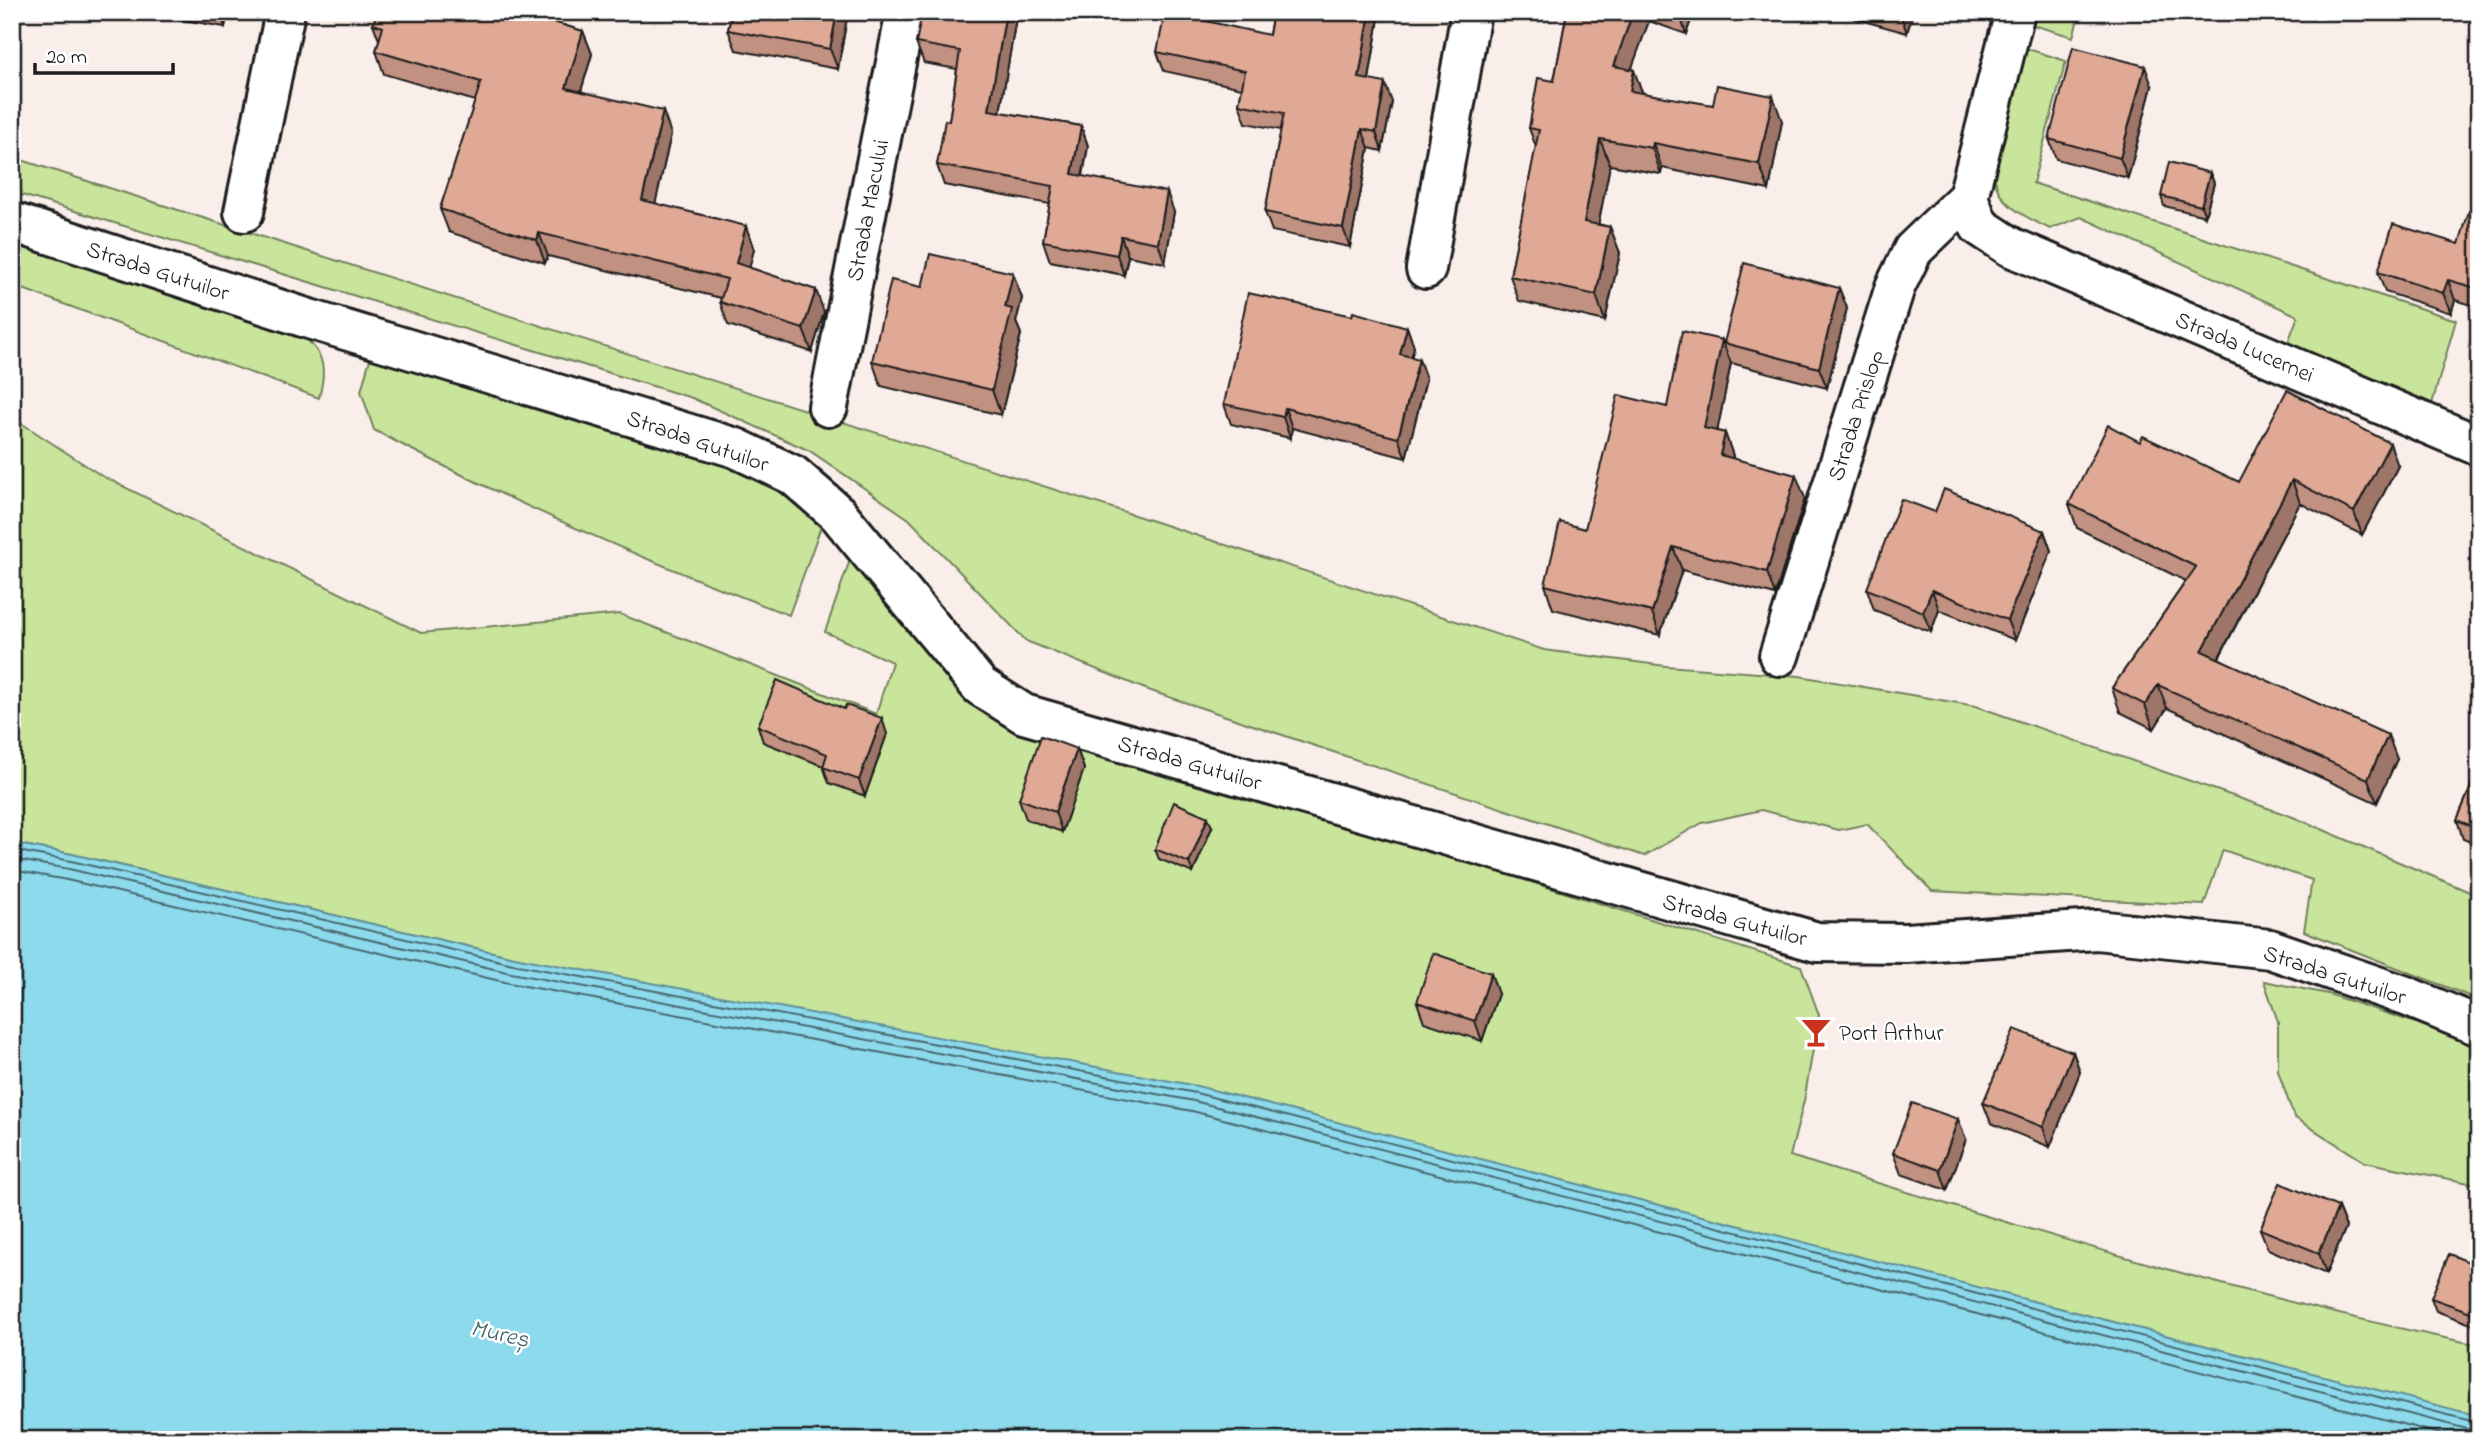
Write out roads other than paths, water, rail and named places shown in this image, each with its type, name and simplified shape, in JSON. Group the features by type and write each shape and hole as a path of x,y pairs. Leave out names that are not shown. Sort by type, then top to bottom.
{"street":[{"path":"244,212 285,12"},
{"name":"Strada Macului","path":"828,407 906,12"},
{"path":"1426,269 1471,12"},
{"path":"1968,197 2015,12"},
{"name":"Strada Lucernei","path":"1968,197 1979,226 2011,247 2479,446"},
{"name":"Strada Prislop","path":"1779,656 1895,287 1913,250 1968,197"},
{"name":"Strada Gutuilor","path":"12,222 309,318 736,448 793,475 838,514 980,686 1024,714 1572,871 1678,905 1817,942 1906,943 2097,930 2270,949 2406,996 2479,1026"}],"water":[{"name":"Mureș","path":"12,843 72,854 514,957 1197,1086 2479,1416 2479,1440 12,1440"}],"place":[{"name":"Port Arthur","path":"1816,1032"}]}
